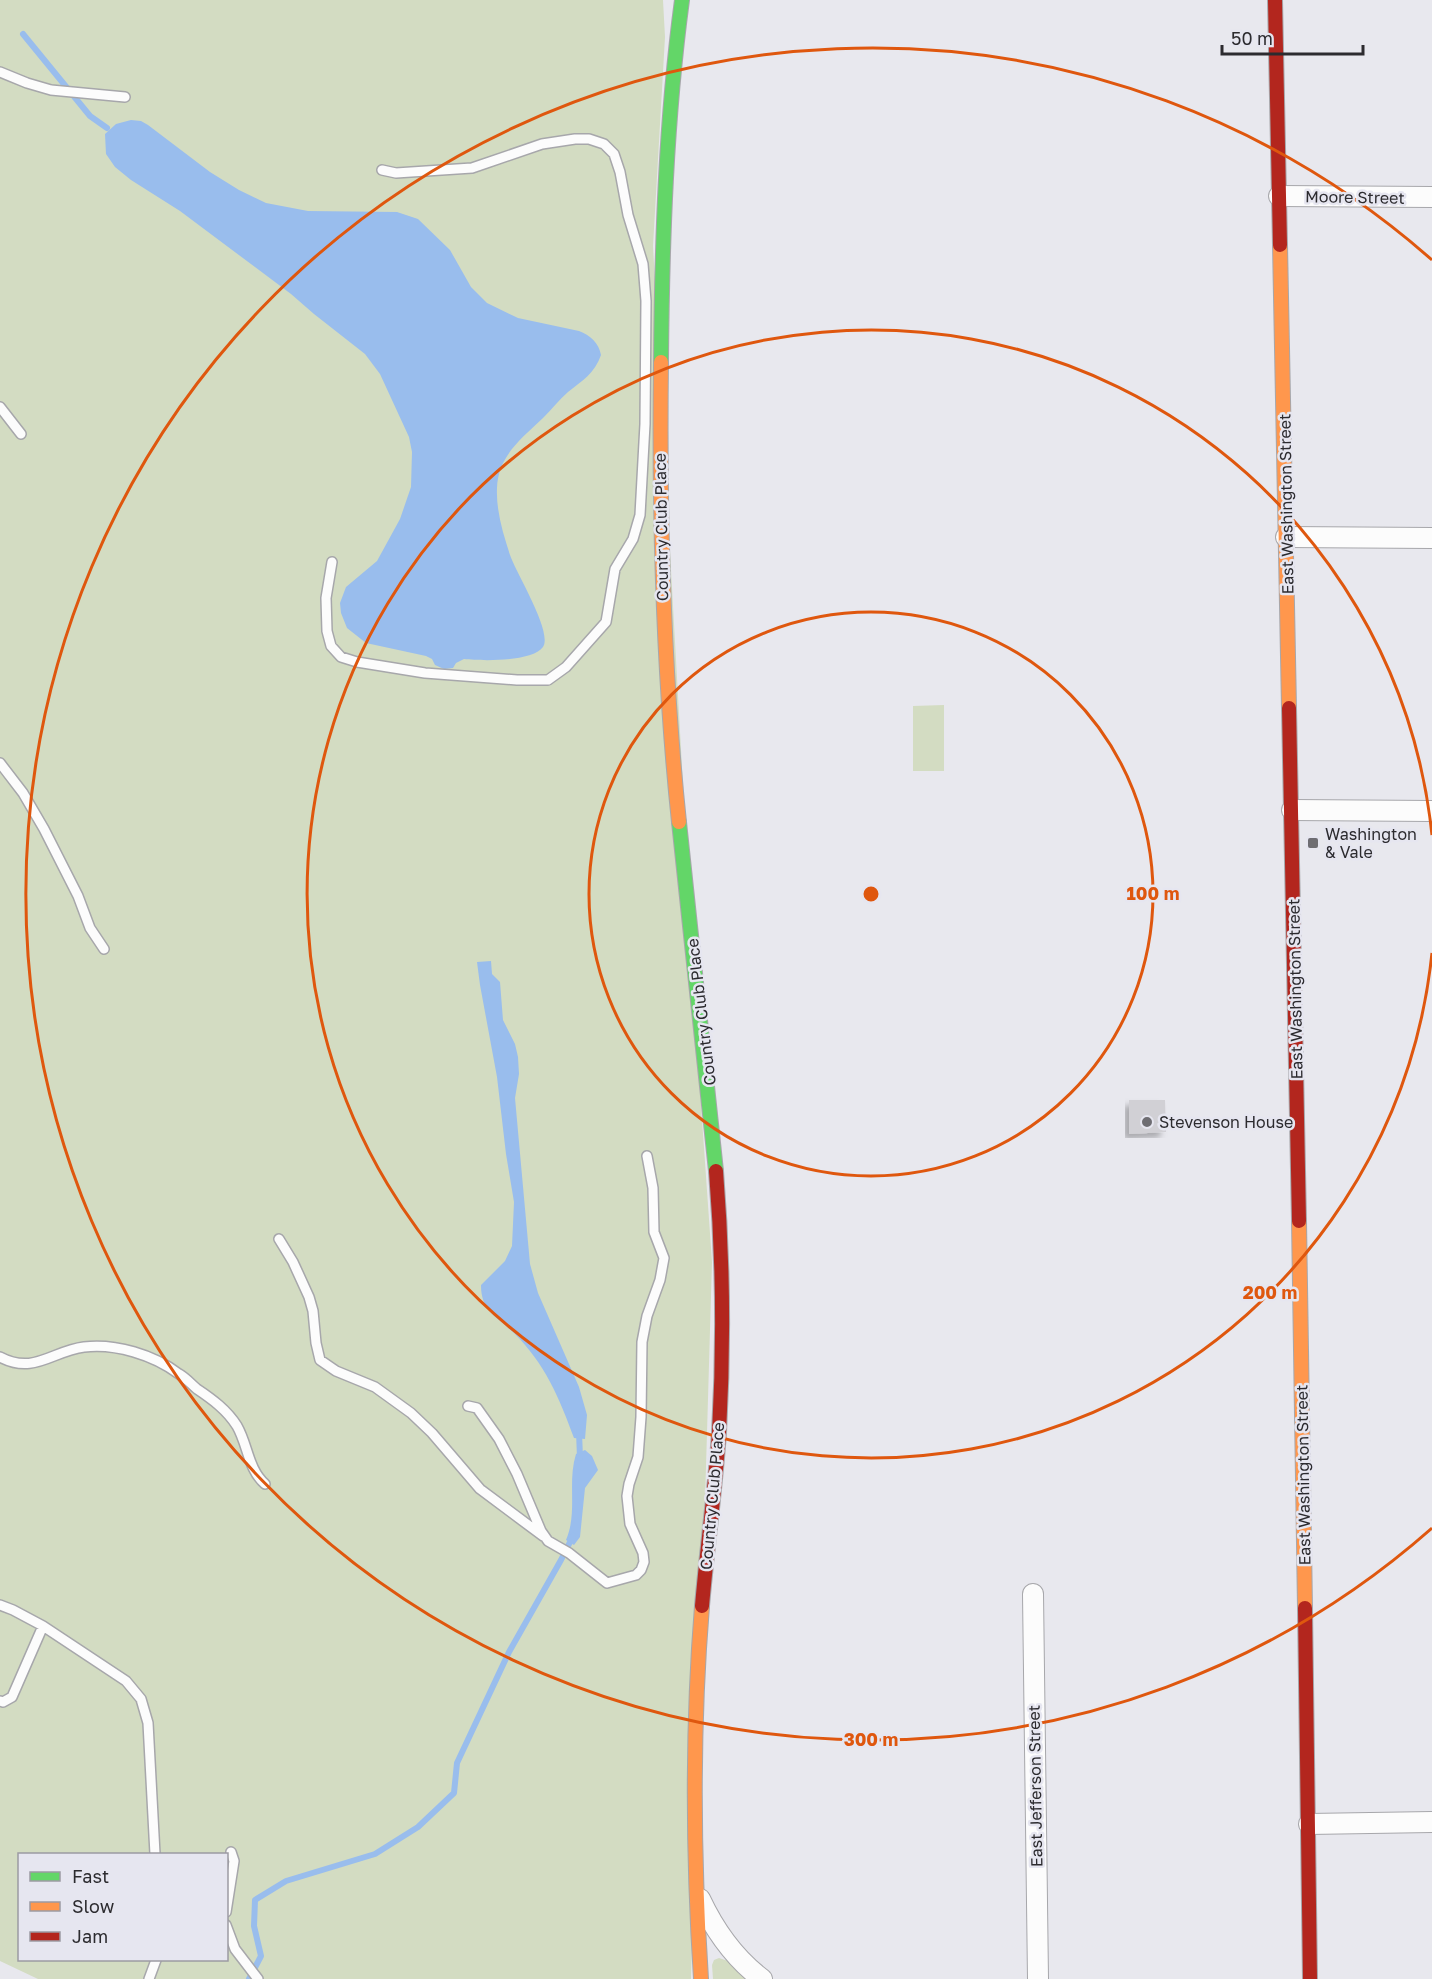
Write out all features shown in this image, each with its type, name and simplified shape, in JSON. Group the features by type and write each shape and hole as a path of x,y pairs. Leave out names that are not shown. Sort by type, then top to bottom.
{"street":[{"name":"Country Club Place","path":"674,0 675,44"},
{"name":"Country Club Place","path":"682,0 675,44 670,103 662,292 659,454 664,642 674,780 711,1100 722,1267 719,1431 701,1623 694,1736 695,1889 701,1979"},
{"name":"East Washington Street","path":"1275,0 1292,810 1310,1979"},
{"name":"Moore Street","path":"1279,196 1432,197"},
{"path":"1286,537 1432,538"},
{"path":"1292,810 1432,811"},
{"name":"East Jefferson Street","path":"1033,1594 1038,1979"},
{"path":"1309,1824 1432,1822"},
{"path":"695,1889 711,1922 725,1943 762,1979"}],"lane":[{"path":"0,72 38,87 65,92 125,97"},
{"path":"332,562 326,598 327,631 331,646 341,657 357,662 425,673 517,680 549,680 566,667 606,622 615,569 633,539 640,515 645,424 646,301 643,264 628,215 620,172 614,154 604,144 575,139 542,144 472,168 396,173 382,170"},
{"path":"0,407 21,434"},
{"path":"0,762 23,793 44,829 78,896 90,928 104,949"},
{"path":"279,1239 293,1262 309,1297 320,1360 336,1371 375,1387 411,1413 427,1427 480,1489 557,1547 607,1583 624,1580 636,1575 644,1562 643,1553 630,1524 627,1496 638,1457 642,1342 664,1258 654,1232 653,1188 647,1156"},
{"path":"0,1357 26,1364 39,1362 80,1347 94,1346 131,1352 155,1359 181,1374 214,1400 228,1415 242,1434 256,1476 264,1484"},
{"path":"468,1406 477,1408 499,1439 517,1474 541,1531 547,1539"},
{"path":"0,1605 43,1626 126,1681 141,1699 148,1723 155,1853"},
{"path":"0,1701 3,1702 12,1697 43,1626"},
{"path":"228,1901 234,1861 231,1852"},
{"path":"228,1932 230,1940 258,1979"},
{"path":"149,1979 155,1961"}],"green space":[{"path":"0,0 663,0 665,37 653,246 700,1091 712,1262 691,1979 38,1979 0,1961"},
{"path":"944,705 944,771 913,771 913,706"},
{"path":"719,1958 728,1961 747,1979 713,1979 712,1965 714,1960"}],"water":[{"path":"131,120 141,121 148,125 210,172 266,203 308,211 397,212 418,219 450,250 471,287 487,303 518,318 579,331 596,343 601,355 595,367 519,441 506,457 498,477 500,522 510,555 543,629 545,639 543,647 537,652 518,658 464,659 456,663 453,668 444,669 435,665 432,659 426,656 366,643 347,628 340,603 346,587 377,561 400,519 411,487 412,452 409,437 380,374 365,354 291,294 180,211 115,167 106,154 105,134 116,124"},
{"path":"491,961 492,974 500,982 503,1020 515,1044 518,1057 519,1074 515,1098 530,1264 538,1293 579,1387 587,1415 585,1439 574,1438 557,1395 543,1369 514,1333 491,1313 482,1294 481,1285 505,1261 512,1246 514,1202 497,1077 477,962"},
{"path":"585,1450 592,1456 598,1470 585,1488 580,1537 574,1545 566,1540 571,1519 573,1465 576,1454"}],"building":[{"name":"Stevenson House","path":"1129,1100 1165,1100 1166,1132 1129,1134"}],"waterway":[{"path":"23,34 90,116 107,128"},
{"path":"579,1432 580,1458"},
{"path":"249,1979 261,1956 254,1926 255,1900 286,1881 375,1854 418,1827 454,1793 457,1763 509,1652 573,1536"}],"traffic: fast":[{"path":"661,362 666,181 672,90 682,0"},
{"path":"679,822 716,1171"}],"traffic: slow":[{"path":"1280,245 1289,708"},
{"path":"661,362 663,592 669,707 679,822"},
{"path":"1299,1221 1305,1608"},
{"path":"701,1979 696,1886 695,1792 696,1699 702,1606"}],"traffic: jam":[{"path":"1275,0 1280,245"},
{"path":"1289,708 1299,1221"},
{"path":"702,1606 721,1400 722,1302 716,1171"},
{"path":"1305,1608 1310,1979"}],"place":[{"name":"Washington & Vale","path":"1313,843"},
{"name":"Stevenson House","path":"1147,1122"}]}
